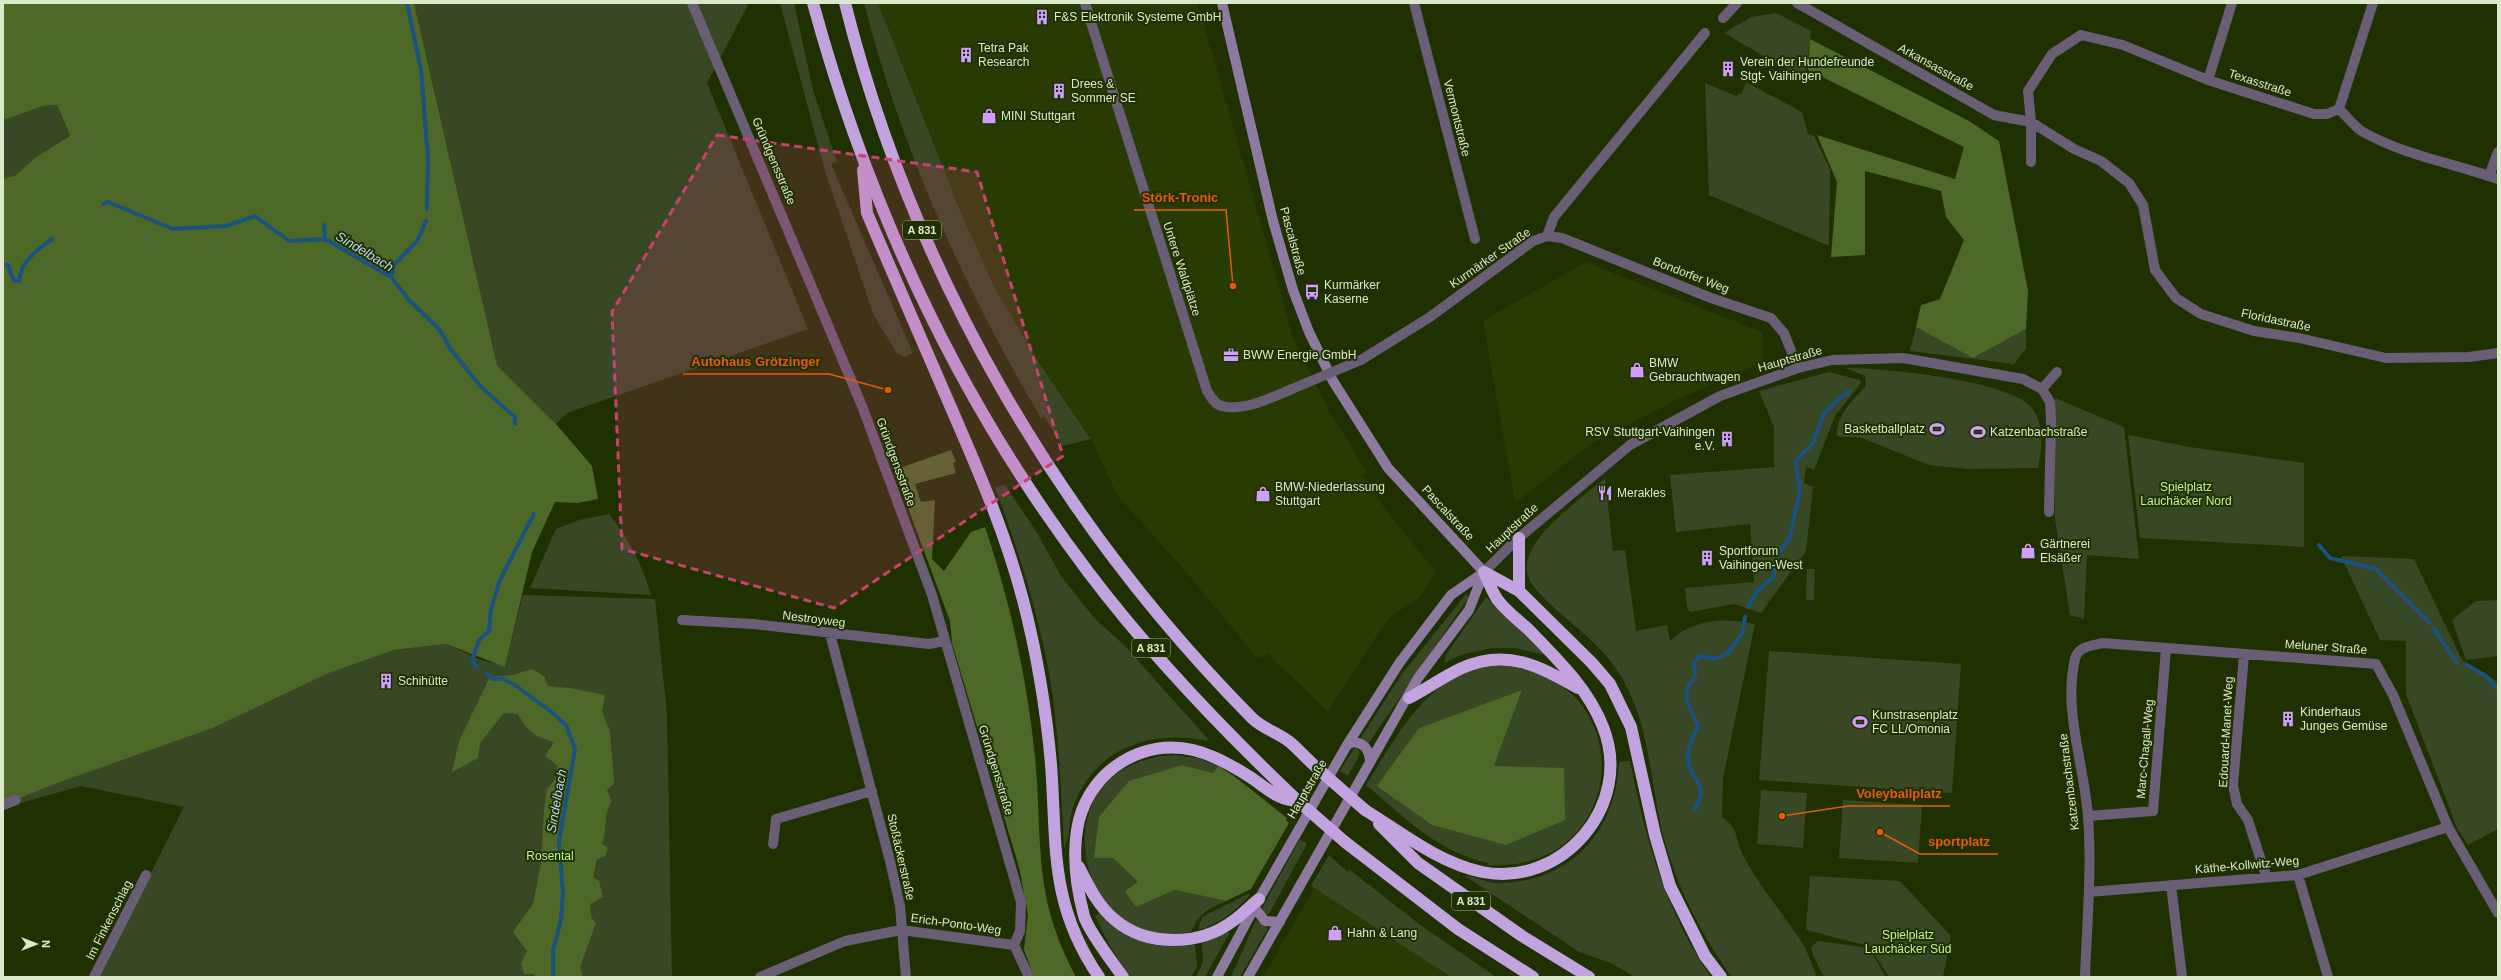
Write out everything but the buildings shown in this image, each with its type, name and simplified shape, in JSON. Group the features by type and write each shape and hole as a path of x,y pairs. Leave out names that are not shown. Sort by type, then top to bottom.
{"highway":[{"name":"A 831","path":"813,3 839,92 862,157 910,273 955,364 1004,450 1088,572 1188,692 1239,745 1298,801 1345,842 1458,929 1533,977"},
{"name":"A 831","path":"845,3 856,48 888,144 919,222 950,291 982,354 1034,442 1130,580 1200,662 1255,720 1290,742 1365,810 1418,863 1502,923 1589,977"},
{"path":"862,157 867,213 986,489 1022,598 1038,667 1051,764 1055,855 1059,884 1074,931 1099,977"},
{"path":"1519,538 1519,591"},
{"path":"1484,572 1519,591 1592,663 1610,684 1623,706 1631,728 1657,842 1670,886 1694,937 1721,977"},
{"path":"1365,810 1440,857 1473,870 1510,873 1542,866 1572,849 1591,828 1604,803 1609,784 1611,766 1607,739 1595,708 1558,661 1498,600 1484,572"},
{"path":"1409,698 1462,668 1495,660 1516,660 1537,665 1582,690"},
{"path":"1123,977 1084,917 1078,883 1076,842 1079,820 1091,793 1110,770 1124,760 1145,750 1163,748 1193,750 1221,760 1285,800 1298,801"},
{"path":"1077,862 1095,899 1116,921 1144,935 1182,940 1197,938 1233,922 1256,903"}],"main road":[{"name":"Pascalstraße","path":"1222,3 1273,221 1293,290 1309,332 1333,381 1388,468 1484,572"},
{"name":"Hauptstraße","path":"1248,977 1370,761 1409,698 1418,678 1469,610 1484,572"},
{"name":"Hauptstraße","path":"1217,977 1256,903 1347,745 1400,662 1451,595 1484,572"},
{"path":"1347,745 1353,742 1365,746 1369,752 1370,761"},
{"path":"1256,903 1265,921 1280,922"}],"street":[{"name":"Gründgensstraße","path":"692,3 862,406 932,595 944,641 1021,902 1020,931 1014,944"},
{"name":"Untere Waldplätze","path":"1085,3 1207,391 1215,403"},
{"name":"Vermontstraße","path":"1414,3 1475,239"},
{"path":"1723,18 1737,3"},
{"name":"Arkansasstraße","path":"1797,3 1994,115 2031,122"},
{"path":"2208,80 2232,3"},
{"path":"2373,3 2338,110 2348,116 2361,131 2404,152 2494,178 2498,152"},
{"name":"Kurmärker Straße","path":"1215,403 1222,406 1243,406 1292,389 1361,360 1430,317 1533,240 1548,236 1554,217 1706,33"},
{"name":"Texasstraße","path":"2031,122 2028,91 2052,54 2081,35 2123,44 2208,80 2314,114 2327,114 2338,110"},
{"path":"2031,122 2031,162"},
{"name":"Floridastraße","path":"2031,122 2074,149 2101,161 2129,183 2143,205 2155,270 2176,298 2201,314 2254,331 2299,338 2386,358 2469,357 2498,353"},
{"name":"Bondorfer Weg","path":"1548,236 1562,238 1711,298 1771,318 1784,333 1798,368"},
{"name":"Hauptstraße","path":"1484,572 1519,538 1630,445 1720,396 1798,368 1832,360 1903,358 2023,379 2042,389"},
{"path":"2049,512 2050,402 2042,389 2057,372"},
{"name":"Nestroyweg","path":"682,620 753,624 830,634 929,644 944,641"},
{"name":"Stoßäckerstraße","path":"830,634 872,791 900,906 906,977"},
{"name":"Meluner Straße","path":"2075,657 2082,648 2102,643 2376,664 2393,695 2448,827 2498,912"},
{"name":"Marc-Chagall-Weg","path":"2088,816 2153,811 2166,648"},
{"name":"Edouard-Manet-Weg","path":"2244,655 2233,785 2237,804 2248,820 2266,876"},
{"name":"Katzenbachstraße","path":"2075,657 2071,695 2088,816 2089,892 2085,977"},
{"path":"773,844 776,819 872,791"},
{"path":"3,805 16,800"},
{"name":"Käthe-Kollwitz-Weg","path":"2089,892 2266,876 2298,875 2448,827"},
{"name":"Im Finkenschlag","path":"94,977 146,874"},
{"path":"2298,875 2328,977"},
{"path":"2171,885 2182,977"},
{"name":"Erich-Ponto-Weg","path":"760,977 844,941 901,930 1014,944"},
{"path":"1014,944 1029,977"}],"highlighted area":[{"path":"717,135 977,172 1063,456 834,608 622,549 612,312"}],"shaded area":[{"path":"878,3 1198,3 1293,337 1329,411 1367,472 1363,476 1385,509 1436,572 1420,597 1392,616 1381,629 1328,712 1268,654 1258,659 1186,572 1117,495 1090,437 1041,366 994,286 959,208"},
{"path":"1586,262 1762,332 1763,362 1680,398 1591,444 1515,503 1483,321"},
{"name":"Hahn & Lang","path":"1314,888 1451,977 1263,977"}],"green space":[{"path":"3,3 414,3 497,365 556,424 592,466 598,499 578,503 555,502 532,552 505,667 446,644 394,650 329,673 213,728 55,784 3,805 3,179 16,175 35,158 70,136 57,105 43,106 7,119 3,118"},
{"path":"414,3 749,3 707,83 808,329 567,413 556,424 497,365"},
{"path":"780,3 794,3 813,90 837,162 831,164 913,353 905,357 897,353 874,316 825,171"},
{"path":"864,3 878,3 959,208 994,286 1041,366 1091,439 1062,446 1044,416 1041,418 986,319 961,268 916,164 896,111"},
{"path":"1776,13 1811,31 1805,80 1724,33 1751,17"},
{"path":"1810,39 1969,121 1999,141 2028,291 2026,329 1973,358 1916,327 1921,305 1940,299 1964,240 1946,217 1941,191 1865,171 1865,255 1831,257 1837,182 1817,135 1955,179 1964,147 1808,70"},
{"path":"1746,82 1802,112 1808,134 1814,136 1830,169 1829,246 1709,195 1705,83 1736,96 1742,93"},
{"path":"57,105 70,137 35,158 16,175 3,179 3,118 7,119 43,106"},
{"path":"1916,327 1973,358 2026,329 2026,348 2014,364 1910,351"},
{"path":"1846,368 1887,370 1944,377 1998,390 2018,398 2031,407 2039,421 2041,452 2038,468 1968,469 1929,465 1862,438 1837,436 1837,428 1842,415 1850,403 1866,386 1865,376"},
{"path":"1829,372 1860,380 1861,383 1835,416 1814,470 1806,467 1804,483 1813,487 1806,551 1761,613 1734,604 1690,612 1687,607 1685,588 1754,582 1750,524 1676,532 1670,475 1774,467 1774,427 1759,391"},
{"path":"2055,398 2124,427 2139,559 2087,555 2084,619 2070,615 2055,519"},
{"name":"Spielplatz Lauchäcker Nord","path":"2128,435 2190,447 2304,463 2304,547 2140,538"},
{"path":"951,450 956,462 953,463 956,473 915,484 921,502 935,500 932,559 944,571 971,532 985,527 1010,611 1032,727 1037,775 1040,847 1047,901 1059,940 1076,977 1034,977 1024,950 1028,915 1019,867 952,643 950,621 894,470"},
{"path":"1605,478 1613,551 1625,550 1636,631 1667,625 1670,641 1688,628 1699,624 1733,621 1755,624 1723,778 1722,817 1732,826 1740,849 1749,866 1801,941 1817,977 1732,977 1728,972 1708,941 1690,908 1669,857 1640,721 1632,699 1621,677 1599,648 1549,603 1529,580 1527,564 1530,552 1537,541 1559,517"},
{"path":"1005,485 1036,531 1061,576 1095,619 1124,645 1208,739 1207,741 1186,738 1165,738 1145,741 1127,747 1110,757 1095,770 1083,787 1073,807 1066,845 1064,848 1059,758 1052,690 1032,599 1011,531 995,487"},
{"path":"609,514 634,552 644,573 651,595 530,588 556,529 579,520"},
{"path":"2341,556 2414,559 2462,660 2498,682 2498,829 2468,845 2457,828 2406,694 2406,641 2380,640"},
{"path":"1807,569 1815,569 1814,600 1806,600"},
{"path":"1466,594 1469,597 1368,744 1360,739 1402,674"},
{"name":"Rosental","path":"523,595 655,599 667,714 672,977 99,977 184,807 81,786 3,808 3,805 55,784 213,728 329,673 394,650 446,644 481,660 505,666"},
{"path":"1486,597 1546,655 1515,648 1491,648 1461,655 1444,663 1446,655"},
{"path":"2498,600 2498,656 2466,660 2452,620 2476,601"},
{"name":"Kunstrasenplatz FC LL/Omonia","path":"1769,651 1961,664 1952,793 1759,780"},
{"path":"1492,665 1542,675 1576,699 1596,732 1602,770 1593,807 1571,838 1535,859 1487,865 1488,863 1453,851 1422,832 1366,785 1390,746 1416,710 1431,695 1449,682 1469,671","holes":["1522,690 1494,766 1419,728"]},
{"path":"532,669 544,676 548,686 570,688 605,695 602,712 610,731 614,783 607,790 612,801 607,812 602,844 608,848 605,856 597,859 593,877 599,881 603,897 590,904 591,917 596,923 580,967 583,977 535,977 534,974 524,974 521,963 527,951 513,932 533,904 541,863 544,810 547,789 557,777 557,765 545,756 554,742 542,738 528,729 518,714 504,713 480,743 478,758 452,772 459,741 490,677 513,675"},
{"path":"1522,690 1494,766 1564,768 1565,820 1506,845 1432,825 1377,786 1419,728"},
{"path":"1357,748 1360,754 1348,776 1340,771 1354,749"},
{"path":"1175,755 1198,758 1218,766 1213,773 1182,765 1113,858 1138,882 1136,907 1175,890 1226,901 1204,912 1191,932 1151,932 1119,916 1097,889 1086,856 1087,821 1101,789 1130,766"},
{"path":"1630,761 1650,845 1669,900 1695,952 1711,977 1635,977 1611,963 1579,952 1465,876 1493,883 1523,881 1546,874 1567,863 1584,849 1598,831 1609,810 1616,787 1619,762"},
{"path":"1182,765 1213,773 1218,766 1234,776 1287,818 1286,820 1289,823 1251,889 1226,901 1175,890 1136,907 1125,891 1138,882 1113,858 1094,858 1099,817 1129,781"},
{"path":"1761,790 1807,793 1803,848 1757,844"},
{"path":"1843,800 1922,805 1918,863 1839,858"},
{"path":"1300,839 1307,844 1267,915 1261,910"},
{"path":"1329,855 1348,872 1350,870 1419,924 1496,977 1451,977 1311,886"},
{"name":"Spielplatz Lauchäcker Süd","path":"1810,876 1900,881 1951,936 1943,977 1889,977 1869,946 1806,930"},
{"path":"1248,894 1250,895 1227,916 1220,921 1198,930 1202,917"},
{"path":"1099,913 1120,932 1143,942 1168,946 1195,945 1197,967 1191,977 1130,977 1111,948 1095,916"},
{"path":"1256,920 1268,928 1240,977 1231,977"},
{"path":"1228,931 1229,934 1205,977 1196,977 1203,962 1202,943"},
{"path":"1818,941 1869,948 1886,977 1824,977 1813,955 1811,947"}],"waterway":[{"path":"407,3 421,70 428,158 427,209"},
{"name":"Sindelbach","path":"103,204 108,202 173,229 226,226 255,216 289,241 325,239 391,277 408,299 440,330 449,347 481,387 515,417 515,424"},
{"path":"391,277 394,265 417,241 426,221"},
{"path":"324,225 325,239"},
{"name":"Sindelbach","path":"3,265 8,265 14,281 19,281 20,274 26,262 35,252 52,239"},
{"path":"1748,607 1757,591 1774,577 1776,556 1789,540 1800,491 1796,465 1797,459 1812,445 1824,414 1849,391"},
{"name":"Sindelbach","path":"477,667 472,660 479,640 489,631 491,609 500,580 534,514"},
{"path":"2319,545 2330,558 2376,569 2430,623"},
{"path":"1695,809 1701,794 1698,783 1690,767 1688,751 1698,726 1686,699 1688,687 1695,676 1694,663 1700,656 1715,659 1727,654 1742,634 1745,617"},
{"path":"2434,629 2457,663"},
{"path":"2467,665 2486,676 2498,690"},
{"name":"Sindelbach","path":"487,674 493,679 503,679 515,685 550,711 566,725 575,749 559,841 563,893 561,920 553,950 553,977"}],"place":[{"name":"F&S Elektronik Systeme GmbH","path":"1042,17"},
{"name":"Tetra Pak Research","path":"966,55"},
{"name":"Verein der Hundefreunde Stgt- Vaihingen","path":"1728,69"},
{"name":"Drees & Sommer SE","path":"1059,91"},
{"name":"MINI Stuttgart","path":"989,116"},
{"name":"Störk-Tronic","path":"1233,286"},
{"name":"Kurmärker Kaserne","path":"1312,292"},
{"name":"BWW Energie GmbH","path":"1231,355"},
{"name":"BMW Gebrauchtwagen","path":"1637,370"},
{"name":"Autohaus Grötzinger","path":"888,390"},
{"name":"Basketballplatz","path":"1937,429"},
{"name":"Katzenbachstraße","path":"1978,432"},
{"name":"RSV Stuttgart-Vaihingen e.V.","path":"1727,439"},
{"name":"Merakles","path":"1605,493"},
{"name":"BMW-Niederlassung Stuttgart","path":"1263,494"},
{"name":"Gärtnerei Elsäßer","path":"2028,551"},
{"name":"Sportforum Vaihingen-West","path":"1707,558"},
{"name":"Schihütte","path":"386,681"},
{"name":"Kinderhaus Junges Gemüse","path":"2288,719"},
{"name":"Kunstrasenplatz FC LL/Omonia","path":"1860,722"},
{"name":"Voleyballplatz","path":"1782,816"},
{"name":"sportplatz","path":"1880,832"},
{"name":"Hahn & Lang","path":"1335,933"}]}
